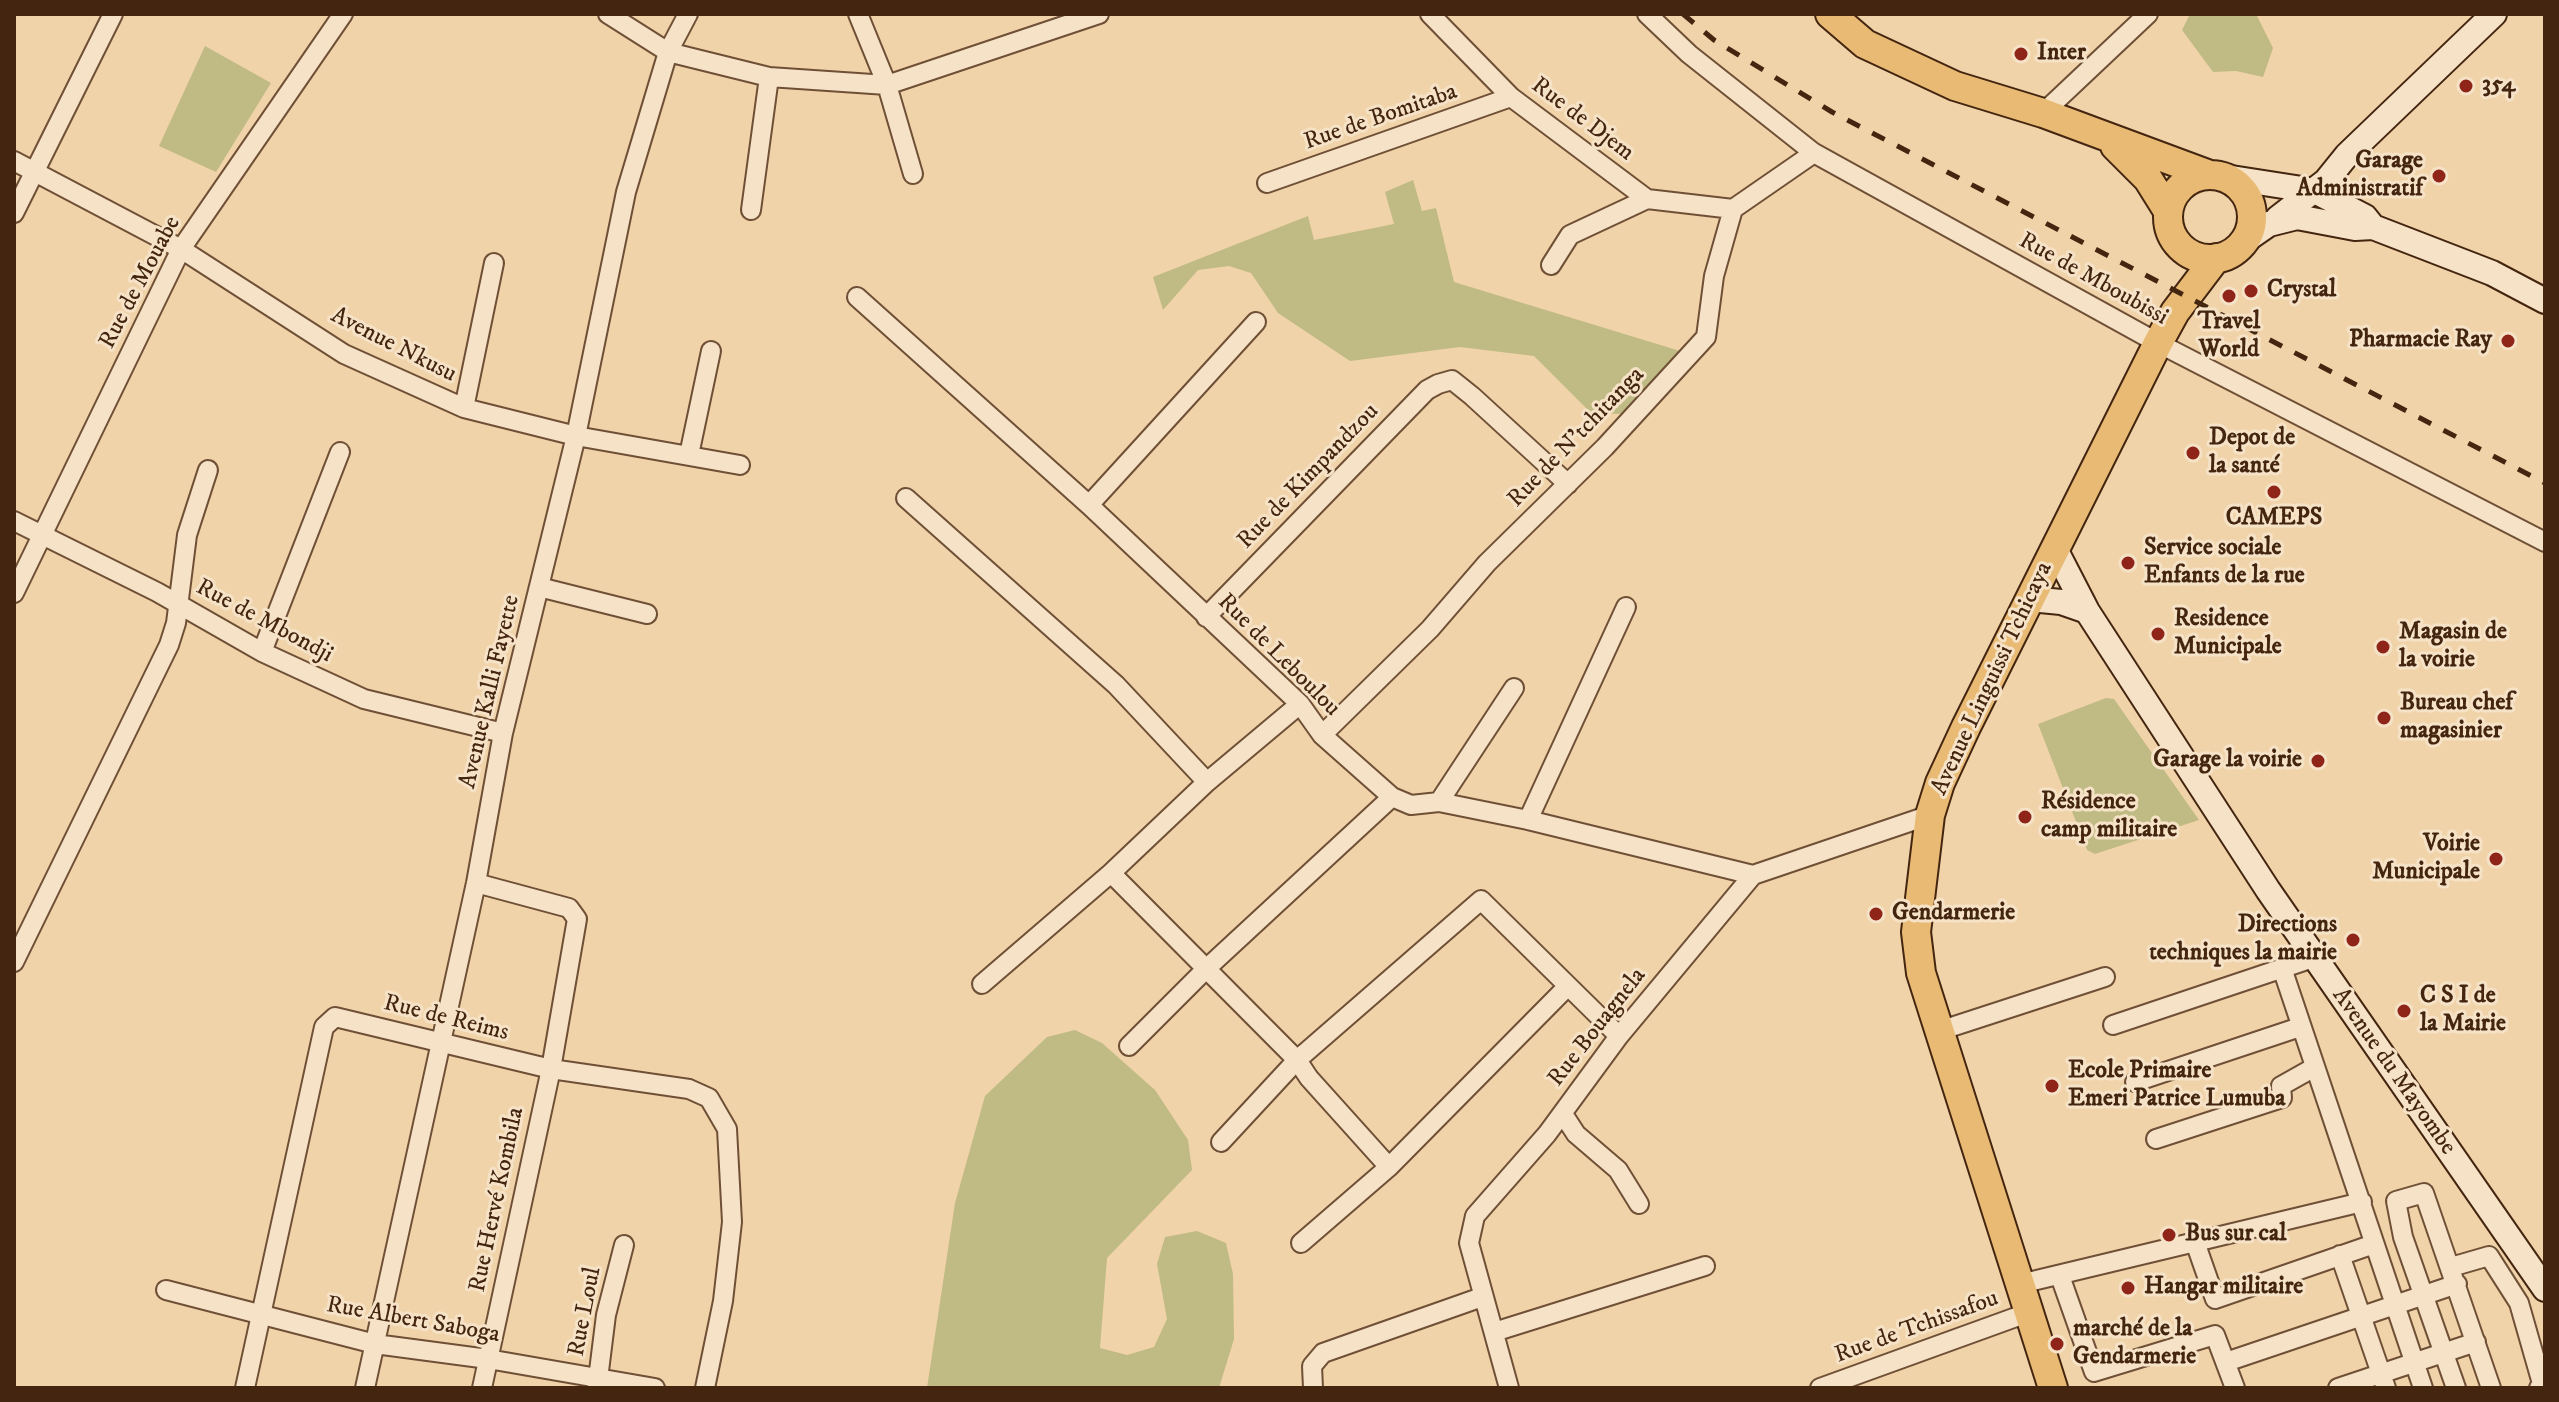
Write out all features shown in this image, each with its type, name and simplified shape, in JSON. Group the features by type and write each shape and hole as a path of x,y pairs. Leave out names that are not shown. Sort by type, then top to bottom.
{"main road":[{"path":"1834,15 1865,44 1955,86 2043,113 2237,185 2251,211 2250,227 2243,242 2231,253 2216,258 2186,251 2175,240"},
{"path":"2109,140 2148,179 2168,211 2179,266 2175,312"},
{"path":"2168,211 2182,184 2217,176"},
{"name":"Avenue Linguissi Tchicaya","path":"2053,1388 1921,973 1916,932 1930,815 1940,783 2158,343 2175,312 2216,258"}],"street":[{"path":"14,213 113,14"},
{"name":"Rue de Mouabe","path":"14,593 181,249 343,14"},
{"path":"608,14 668,52 769,77 887,85 1099,14"},
{"name":"Avenue Kalli Fayette","path":"365,1388 476,883 503,733 576,436 626,192 668,52 688,14"},
{"path":"858,14 887,85 913,174"},
{"name":"Rue de Djem","path":"1430,14 1511,97 1647,199"},
{"name":"Rue de Mboubissi","path":"1647,14 1689,54 1814,153 2158,343 2545,542"},
{"path":"2043,113 2148,14"},
{"path":"2243,242 2315,191 2347,155 2494,14"},
{"path":"751,210 769,77"},
{"name":"Rue de Bomitaba","path":"1267,183 1511,97"},
{"path":"1551,265 1570,235 1647,199 1733,209 1814,153"},
{"path":"2274,184 2312,172 2347,155"},
{"path":"2347,155 2344,186 2354,212"},
{"name":"Avenue Nkusu","path":"14,161 181,249 344,354 464,408 576,436 740,465"},
{"path":"2217,176 2315,191 2354,212 2373,227 2492,273 2545,301"},
{"name":"Rue de N'tchitanga","path":"1322,735 1430,629 1487,563 1568,484 1706,337 1714,276 1733,209"},
{"path":"2269,224 2297,217 2355,228 2373,227"},
{"path":"464,408 494,263"},
{"name":"Rue de Leboulou","path":"857,297 1089,505 1300,704 1322,735 1392,797"},
{"path":"1089,505 1256,322"},
{"path":"689,455 711,351"},
{"name":"Rue de Kimpandzou","path":"1206,617 1427,390 1452,380 1568,484"},
{"path":"262,652 340,452"},
{"path":"17,949 169,645 178,604 184,548 208,470"},
{"path":"906,498 1116,685 1207,782"},
{"name":"Rue de Mbondji","path":"14,521 178,604 262,652 364,699 503,733"},
{"name":"Avenue du Mayombe","path":"2055,549 2087,611 2313,958 2545,1289"},
{"path":"539,587 647,614"},
{"path":"2030,599 2061,602 2087,611"},
{"path":"1528,820 1626,607"},
{"path":"1439,802 1514,688"},
{"path":"982,984 1111,873 1207,782 1300,704"},
{"path":"1129,1046 1207,968 1392,797 1411,805 1439,802 1528,820 1753,875 1930,815"},
{"path":"1111,873 1297,1060 1309,1078 1389,1167"},
{"name":"Rue Bouagnela","path":"1509,1388 1469,1243 1475,1216 1563,1114 1619,1036 1753,875"},
{"name":"Rue Hervé Kombila","path":"476,883 569,908 577,915 551,1069 482,1388"},
{"path":"1221,1142 1297,1060 1481,900 1619,1036"},
{"path":"2113,1025 2313,958"},
{"path":"2282,968 2313,1068 2362,1202 2423,1388"},
{"path":"1939,1031 2105,977"},
{"path":"1301,1243 1389,1167 1568,986"},
{"name":"Rue de Reims","path":"261,1316 324,1027 335,1017 551,1069 675,1087 699,1094 718,1110 727,1129 731,1157 730,1237 723,1301 705,1388"},
{"path":"2135,1082 2300,1027"},
{"path":"2156,1139 2282,1098 2281,1086 2313,1068"},
{"path":"1563,1114 1576,1134 1618,1170 1639,1204"},
{"path":"2456,1388 2403,1237 2396,1201 2424,1193 2491,1388"},
{"path":"2020,1284 2362,1202"},
{"path":"2195,1242 2215,1299 2374,1244"},
{"name":"Rue Loul","path":"598,1383 606,1315 624,1245"},
{"path":"2340,1255 2384,1381"},
{"path":"2226,1362 2424,1296 2489,1256 2519,1303 2543,1387 2539,1388"},
{"path":"1494,1332 1705,1266"},
{"path":"2060,1276 2094,1372 2215,1335 2235,1388"},
{"name":"Rue Albert Saboga","path":"166,1290 375,1344 488,1359 598,1383 655,1388"},
{"path":"1313,1388 1312,1366 1323,1353 1482,1297"},
{"name":"Rue de Tchissafou","path":"1820,1388 1847,1385 2030,1312"},
{"path":"245,1388 261,1316"},
{"path":"2338,1388 2384,1381 2413,1363 2476,1342"}],"shaded area":[{"path":"2190,14 2256,14 2273,48 2263,77 2236,71 2213,72 2182,30"},
{"path":"205,46 271,83 216,172 159,146"},
{"path":"1413,180 1422,211 1436,208 1454,282 1680,351 1625,414 1591,413 1534,356 1460,347 1350,361 1278,313 1251,273 1229,266 1198,270 1163,310 1153,277 1308,216 1314,240 1394,224 1385,192"},
{"path":"2106,698 2114,699 2199,820 2095,854 2087,850 2038,724"},
{"path":"1075,1030 1102,1043 1155,1090 1188,1140 1192,1170 1107,1258 1100,1348 1127,1355 1154,1347 1167,1319 1157,1264 1165,1237 1197,1231 1226,1243 1233,1274 1234,1339 1219,1388 927,1388 955,1203 985,1096 1047,1037"}],"railway":[{"path":"1683,14 1714,40 1832,112 2545,483"}],"place":[{"name":"Inter","path":"2021,54"},
{"name":"354","path":"2466,86"},
{"name":"Garage Administratif","path":"2439,176"},
{"name":"Crystal","path":"2251,291"},
{"name":"Travel World","path":"2229,296"},
{"name":"Pharmacie Ray","path":"2508,341"},
{"name":"Depot de la santé","path":"2193,453"},
{"name":"CAMEPS","path":"2274,492"},
{"name":"Service sociale Enfants de la rue","path":"2128,563"},
{"name":"Residence Municipale","path":"2158,634"},
{"name":"Magasin de la voirie","path":"2383,647"},
{"name":"Bureau chef magasinier","path":"2384,718"},
{"name":"Garage la voirie","path":"2318,761"},
{"name":"Résidence camp militaire","path":"2025,817"},
{"name":"Voirie Municipale","path":"2496,859"},
{"name":"Gendarmerie","path":"1876,914"},
{"name":"Directions techniques la mairie","path":"2353,940"},
{"name":"C S I de la Mairie","path":"2404,1011"},
{"name":"Ecole Primaire Emeri Patrice Lumuba","path":"2052,1086"},
{"name":"Bus sur cal","path":"2169,1235"},
{"name":"Hangar militaire","path":"2128,1288"},
{"name":"marché de la Gendarmerie","path":"2057,1344"}]}
